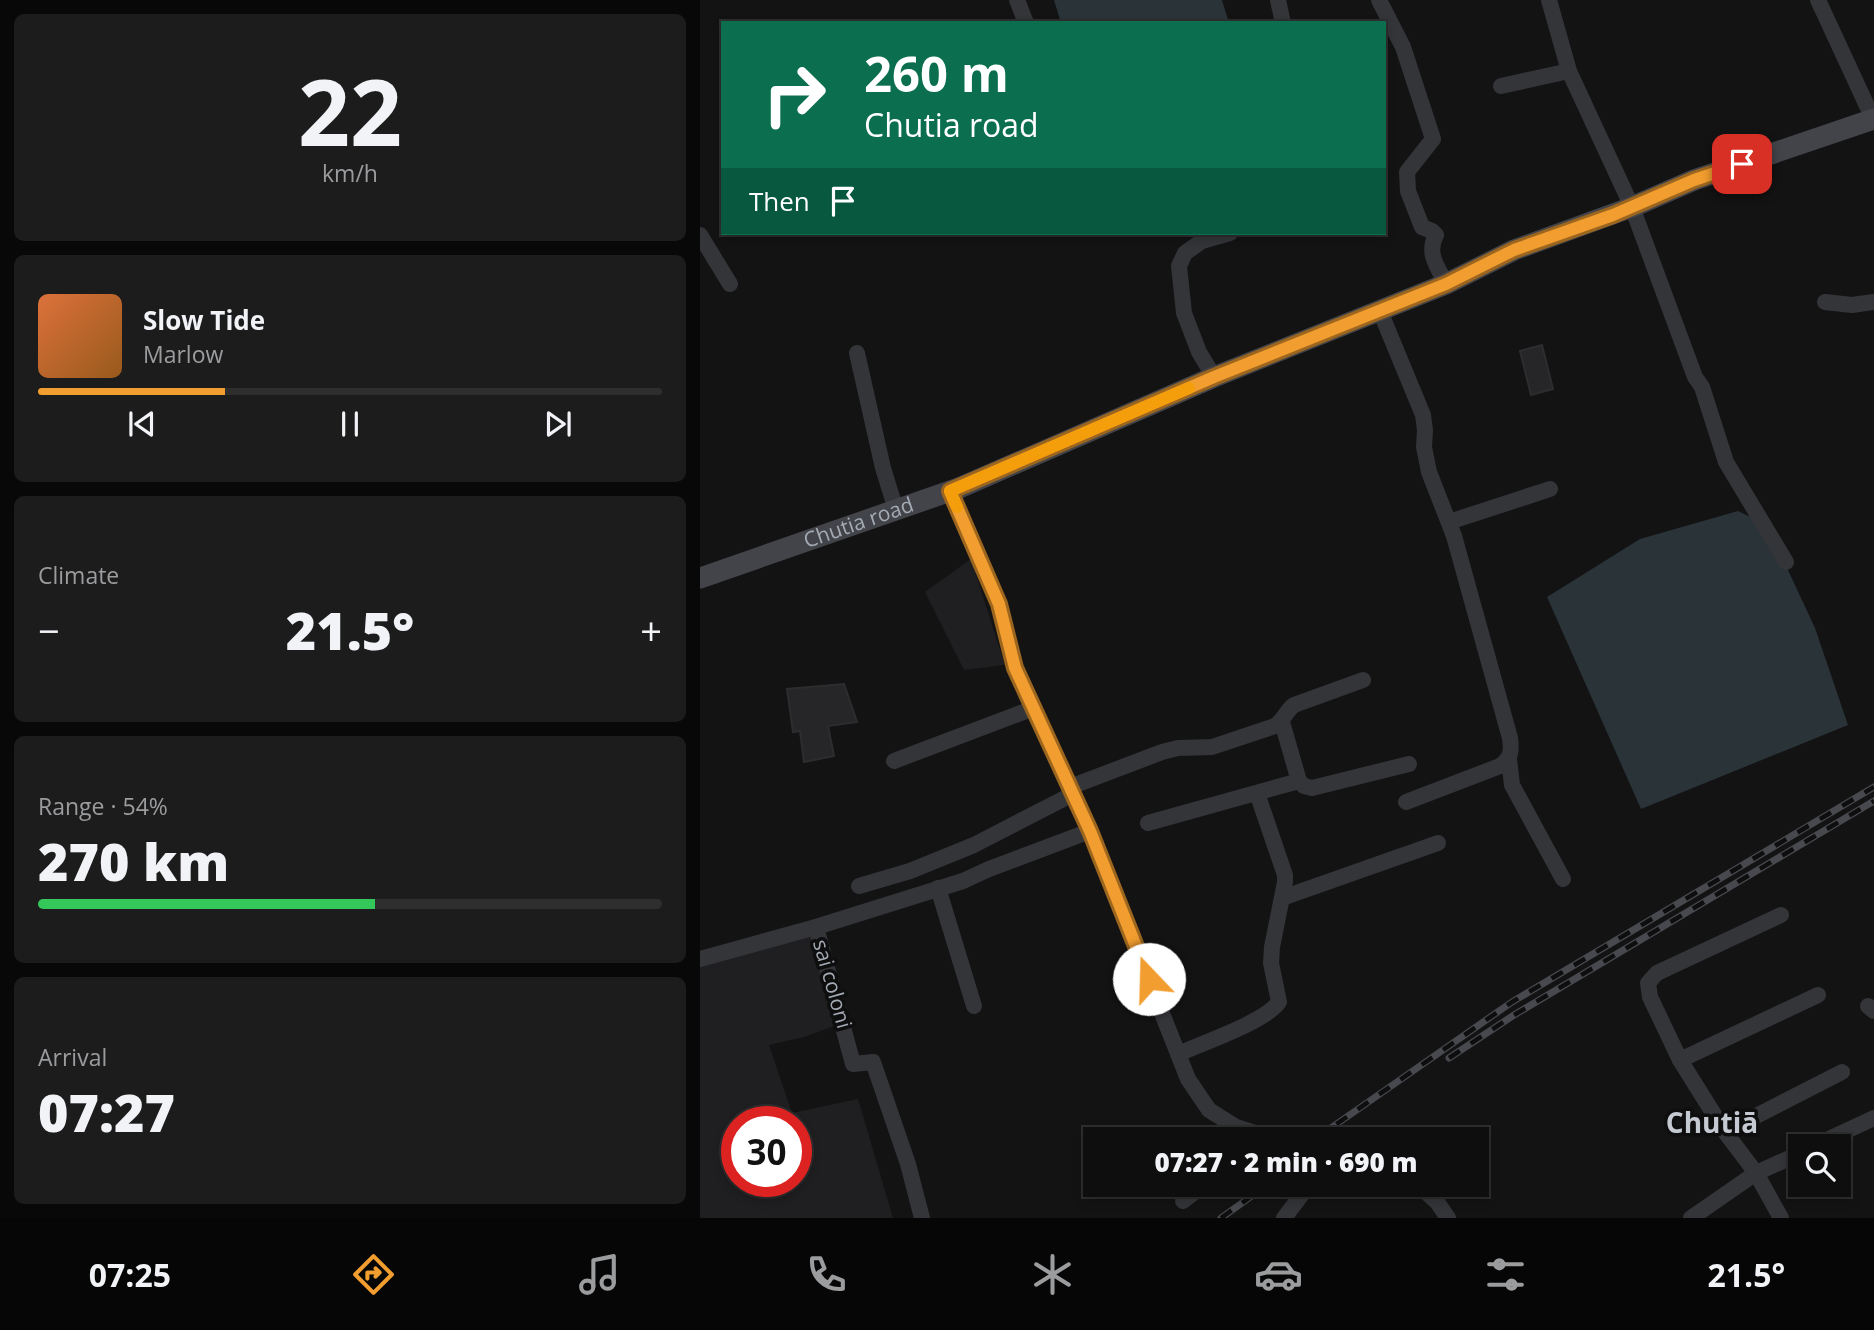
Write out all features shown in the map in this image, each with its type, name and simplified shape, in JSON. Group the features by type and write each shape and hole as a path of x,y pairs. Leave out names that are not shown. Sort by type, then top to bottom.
{"street":[{"path":"1017,0 1025,21"},
{"path":"1278,0 1283,21"},
{"path":"1379,0 1403,47 1433,139 1407,172 1408,191 1422,228 1436,235 1431,244 1433,259 1446,284"},
{"path":"1549,0 1569,71 1632,207 1695,377 1702,387 1726,462 1786,562"},
{"path":"1818,0 1874,119"},
{"path":"1501,86 1569,71"},
{"name":"Chutia road","path":"700,578 950,491 1214,377 1446,284 1514,250 1632,207 1694,180 1874,119"},
{"path":"700,235 730,284"},
{"path":"1214,377 1199,352 1184,313 1179,267 1185,253 1202,241 1223,235"},
{"path":"1825,302 1852,305 1874,302"},
{"path":"1380,311 1423,415 1426,460 1458,549 1510,738 1511,785 1563,880"},
{"path":"857,353 883,468 896,510"},
{"path":"1449,522 1550,489"},
{"path":"950,491 999,604 1015,668 1090,831 1188,1079 1222,1127"},
{"path":"859,886 910,871 974,845 1071,791 1161,752 1178,748 1212,747 1275,726 1282,722 1288,709 1294,705 1363,680"},
{"path":"894,761 1034,708"},
{"path":"1282,722 1299,781 1304,786 1312,788 1409,764"},
{"path":"1406,802 1500,766 1509,759"},
{"path":"1148,823 1299,781"},
{"path":"1178,1054 1262,1018 1279,1002 1271,963 1286,882 1284,869 1257,793"},
{"name":"sai coloni","path":"922,1218 908,1164 873,1062 853,1064 816,927 963,881 1090,831"},
{"path":"1282,898 1438,844"},
{"path":"938,888 974,1006"},
{"path":"1781,915 1657,973 1648,983 1650,997 1680,1059 1726,1132 1756,1173 1782,1218"},
{"path":"702,954 816,927"},
{"path":"1680,1059 1818,995"},
{"path":"1726,1132 1842,1072"},
{"path":"1209,1110 1236,1127"},
{"path":"1840,1134 1874,1118"},
{"path":"1691,1218 1756,1173 1788,1159"},
{"path":"1183,1201 1188,1197"},
{"path":"1284,1218 1300,1197"},
{"path":"1431,1197 1448,1218"}],"shaded area":[{"path":"1054,0 1222,0 1228,21 1060,21"},
{"path":"1738,511 1767,525 1815,628 1848,725 1641,809 1547,597 1640,539"},
{"path":"971,559 1005,665 964,670 925,592"},
{"path":"809,932 837,1025 804,1037 769,1045 790,1106 721,1106 721,1197 812,1197 812,1109 858,1099 893,1218 700,1218 700,965"}],"building":[{"path":"1542,345 1553,389 1531,395 1520,351"},
{"path":"844,684 857,722 828,726 834,756 804,762 800,731 793,732 787,689"}],"railway":[{"path":"1332,1127 1512,1002 1874,787"},
{"path":"1449,1058 1514,1015 1874,801"},
{"path":"1221,1218 1250,1197"}],"slow traffic":[{"path":"957,507 950,491 1189,388"}],"district":[{"name":"Chutiā","path":"1712,1123"}],"route":[{"path":"1149,979 1090,831 1015,668 999,604 950,491 1214,377 1446,284 1514,250 1613,215 1694,180 1742,164"}]}
